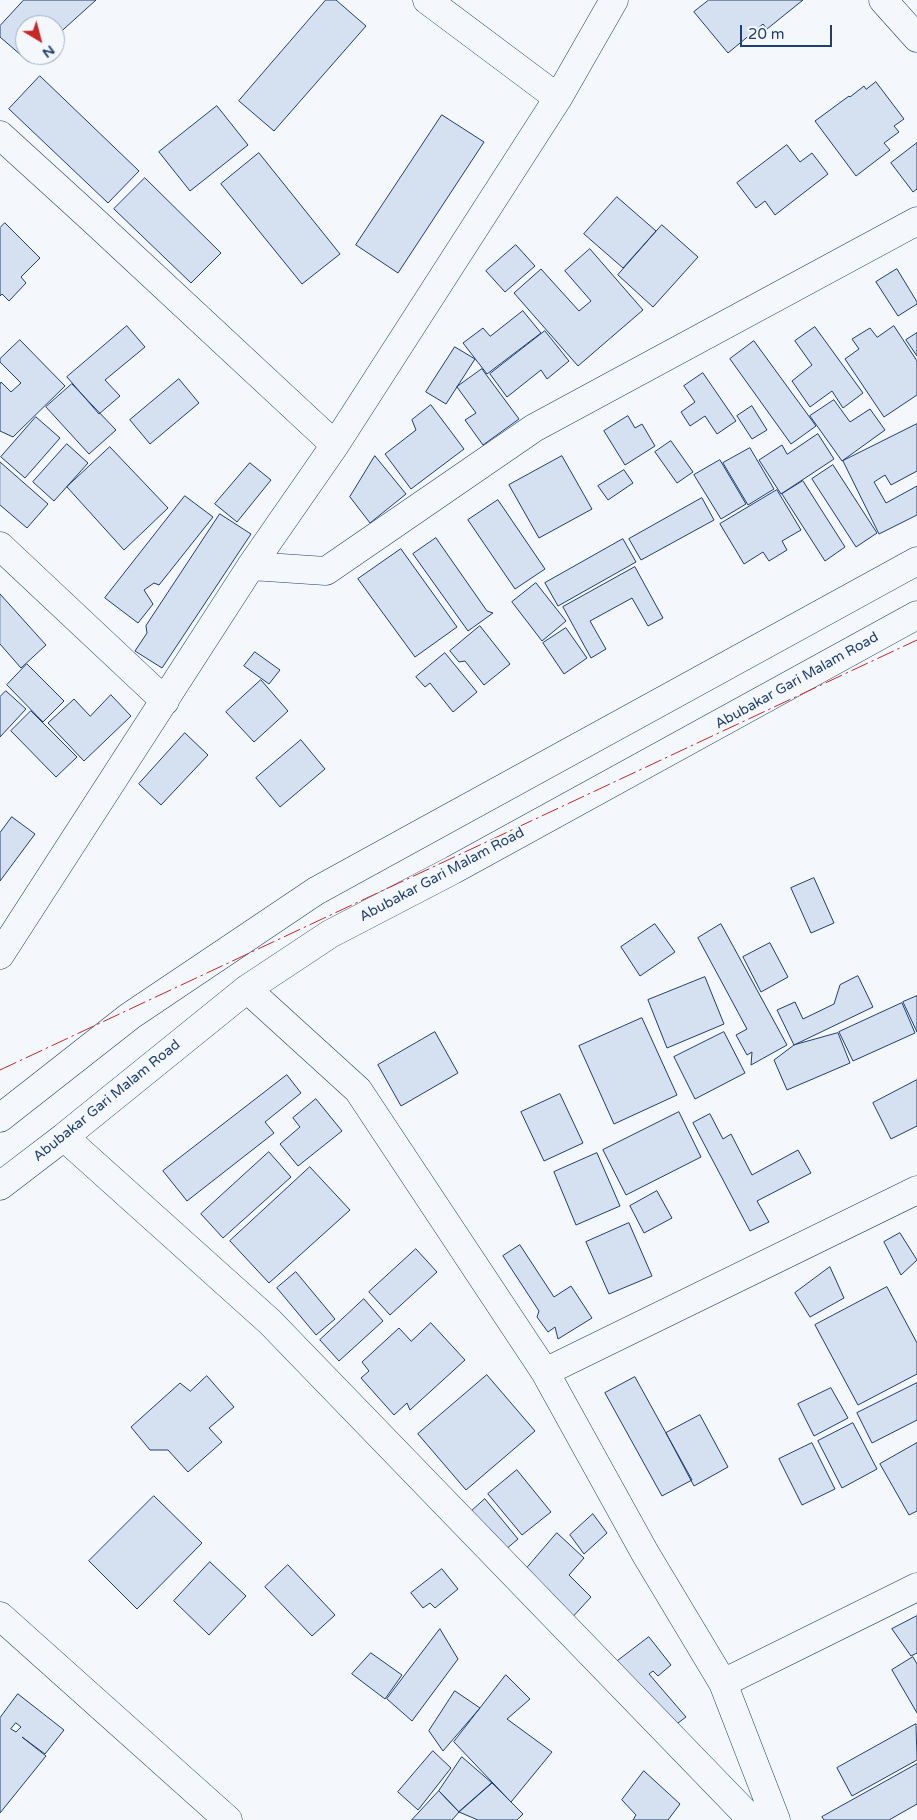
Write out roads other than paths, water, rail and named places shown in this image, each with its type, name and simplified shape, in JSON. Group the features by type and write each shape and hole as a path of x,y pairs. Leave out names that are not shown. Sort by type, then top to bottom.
{"street":[{"path":"427,0 558,98"},
{"path":"0,955 251,566 335,445 558,98 614,0"},
{"path":"883,0 917,38"},
{"path":"0,135 335,445"},
{"path":"251,566 326,571 534,428 917,221"},
{"path":"0,546 165,701"},
{"path":"0,1118 130,1016 316,891 917,561"},
{"name":"Abubakar Gari Malam Road","path":"0,1186 64,1137 247,989 330,934 453,870 917,615"},
{"path":"247,989 358,1090 545,1372 645,1553 723,1683 776,1820"},
{"path":"64,1137 270,1322 752,1820"},
{"path":"545,1372 917,1190"},
{"path":"723,1683 917,1587"},
{"path":"0,1616 228,1820"}]}
